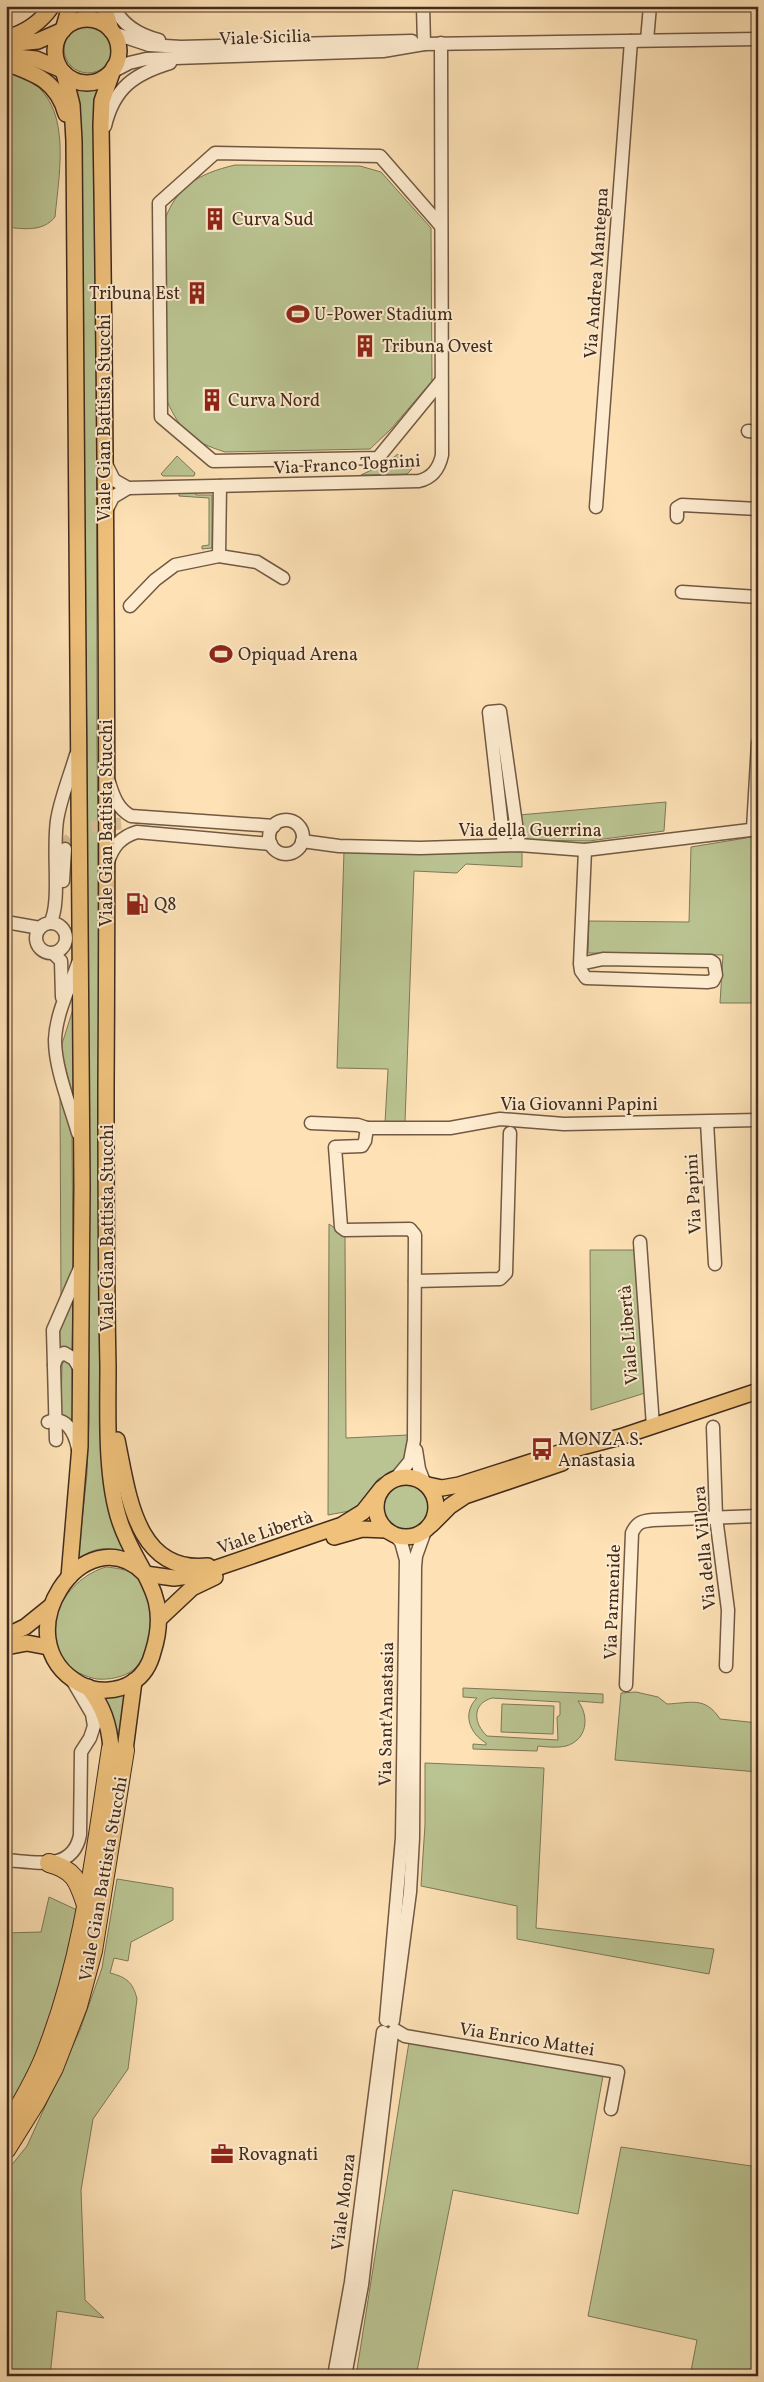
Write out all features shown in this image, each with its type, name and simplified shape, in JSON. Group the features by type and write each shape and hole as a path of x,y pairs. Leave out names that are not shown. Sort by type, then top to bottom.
{"highway":[{"name":"Viale Gian Battista Stucchi","path":"6,2129 45,2056 75,1960 118,1749"},
{"name":"Viale Gian Battista Stucchi","path":"6,2150 36,2102 54,2068 78,2006 93,1951 118,1749"},
{"path":"49,1862 64,1867 77,1880 87,1908"}],"main road":[{"path":"6,38 15,36 34,25 52,6"},
{"name":"Viale Gian Battista Stucchi","path":"70,6 55,50 72,105 74,141 82,1263 79,1456 70,1577"},
{"name":"Viale Gian Battista Stucchi","path":"104,6 119,50 102,101 101,143 108,1398 113,1499 124,1534 145,1574 157,1598 159,1619 157,1640 148,1665 134,1681 112,1690 88,1687 70,1676 62,1668 48,1647 46,1628 51,1606 70,1577 87,1563 112,1556 130,1561 145,1574"},
{"path":"6,44 38,41 63,30 73,22 86,19 100,22 112,31"},
{"path":"6,56 36,59 62,71 73,80 87,83 99,80 112,70"},
{"path":"6,63 33,73 54,89 60,97 74,141"},
{"path":"620,1437 582,1455 465,1496 450,1506 428,1528 411,1537 390,1532 379,1520 376,1510 376,1499 382,1488 396,1478 410,1476 426,1484 453,1487 559,1453 620,1437 758,1391"},
{"path":"108,1398 128,1494 137,1526 146,1539 164,1557 186,1565 205,1566 239,1560"},
{"path":"426,1484 434,1494 437,1504 436,1515 428,1528"},
{"name":"Viale Libertà","path":"145,1574 185,1577 211,1571 342,1525 363,1512 382,1488"},
{"name":"Viale Libertà","path":"159,1619 186,1592 212,1578 358,1530 390,1532"},
{"path":"6,1636 25,1627 51,1606"},
{"path":"6,1647 27,1642 48,1647"},
{"name":"Viale Gian Battista Stucchi","path":"118,1749 134,1681"},
{"name":"Viale Gian Battista Stucchi","path":"88,1687 104,1711 109,1729 118,1749"}],"street":[{"path":"113,6 118,17 127,25 148,37 210,52"},
{"path":"424,6 424,44"},
{"path":"647,40 650,6"},
{"name":"Viale Sicilia","path":"112,31 149,45 210,52"},
{"name":"Viale Sicilia","path":"112,70 140,60 210,52 383,51 424,44 758,39"},
{"name":"Via Andrea Mantegna","path":"596,507 631,41"},
{"name":"Via Franco Tognini","path":"128,488 419,481 427,479 437,469 442,455 440,44"},
{"path":"101,143 108,113 118,92 125,85 157,67 210,52"},
{"path":"441,226 380,156 215,153 159,203 161,417 213,461 378,458 441,381"},
{"path":"104,459 114,480 128,488 113,497 104,516"},
{"path":"218,556 220,486"},
{"path":"677,517 678,508 682,505 758,509"},
{"path":"130,606 154,580 175,565 218,556 257,562 283,578"},
{"path":"682,592 758,597"},
{"path":"504,845 489,712 500,711 519,845"},
{"path":"756,829 758,743"},
{"path":"49,926 56,911 54,850 58,815 78,745"},
{"path":"106,774 114,798 124,812 131,816 272,834"},
{"path":"282,821 293,822 301,830 302,841 300,847 290,853 279,852 272,834 282,821"},
{"path":"126,823 272,834"},
{"name":"Via della Guerrina","path":"302,841 339,846 420,848 519,845 585,850 756,829"},
{"path":"106,867 112,851 118,842 126,835 137,832 272,834"},
{"path":"36,941 36,934 62,918 65,849"},
{"path":"580,964 603,959 711,961 714,963 716,975 713,980 707,982 586,978 581,971 580,964 585,850"},
{"path":"12,923 49,926 65,933 65,943 58,951 53,953"},
{"path":"12,923 36,941 44,951 53,953 61,961 63,1002"},
{"path":"81,956 63,1002 55,1038 56,1053 82,1148"},
{"name":"Via Giovanni Papini","path":"311,1123 358,1125 367,1128 450,1128 500,1119 564,1124 758,1120"},
{"name":"Via Papini","path":"706,1122 714,1264"},
{"path":"367,1128 365,1141 362,1146 335,1147 341,1226 345,1230 410,1229 415,1235 414,1440 418,1469 426,1484"},
{"path":"414,1281 487,1281 500,1279 506,1273 510,1133"},
{"name":"Viale Libertà","path":"640,1242 653,1426"},
{"path":"56,1440 52,1421 51,1395 54,1365 53,1330 82,1263"},
{"path":"54,1365 58,1357 64,1353 68,1354 78,1364 81,1373"},
{"path":"52,1421 62,1421 70,1427 74,1434 79,1456"},
{"name":"Via della Villora","path":"713,1427 716,1517 728,1610 726,1666"},
{"path":"396,1478 410,1460 414,1440"},
{"name":"Via Parmenide","path":"626,1685 632,1532 635,1526 641,1521 653,1520 758,1516"},
{"name":"Via Sant'Anastasia","path":"404,1894 413,1838 415,1566 416,1556 428,1528"},
{"name":"Via Sant'Anastasia","path":"390,1532 401,1542 406,1560 402,1838 404,1894"},
{"path":"6,1860 49,1862 73,1854 78,1847 80,1835 81,1752 90,1738 94,1726 92,1714 70,1676"},
{"name":"Viale Monza","path":"345,2376 362,2285 404,1894"},
{"name":"Viale Monza","path":"334,2376 351,2282 390,2027"},
{"name":"Via Enrico Mattei","path":"390,2027 405,2036 618,2072 611,2109"}],"green space":[{"path":"83,25 93,25 102,29 108,35 112,49 108,63 102,69 93,73 83,73 74,69 68,63 64,54 64,44 68,35 74,29"},
{"path":"6,71 28,80 44,93 54,110 59,130 59,174 55,217 50,222 39,227 26,229 6,227"},
{"path":"74,86 86,89 99,87 96,155 97,740 103,1422 127,1554 101,1549 78,1559 87,1474 89,1421 87,740 79,147"},
{"name":"U-Power Stadium","path":"235,165 360,166 381,172 431,228 432,381 391,429 370,449 225,452 196,440 177,421 172,412 167,401 163,225 174,201 189,184 209,173"},
{"path":"398,454 412,469 407,474 361,475 386,463"},
{"path":"177,456 195,473 194,476 163,476 161,474"},
{"path":"188,490 197,495 212,495 212,548 202,549 202,546 209,545 209,498 179,496 179,493"},
{"path":"666,802 664,831 589,841 526,840 522,836 519,815"},
{"path":"758,836 758,1003 720,1003 723,955 588,953 589,921 689,922 691,847"},
{"path":"344,851 522,851 522,867 466,864 457,873 414,871 405,1122 385,1123 388,1069 337,1068"},
{"path":"73,1009 74,1100 62,1054 62,1044"},
{"path":"60,1093 72,1137 73,1272 61,1298"},
{"path":"329,1224 345,1235 346,1438 408,1435 409,1449 406,1462 396,1471 378,1479 355,1510 328,1515"},
{"path":"590,1250 634,1250 645,1393 591,1410"},
{"path":"73,1300 72,1351 57,1351 59,1332"},
{"path":"65,1361 72,1367 73,1423 61,1416 62,1364"},
{"path":"406,1481 415,1483 426,1492 431,1506 429,1515 420,1526 406,1531 397,1529 386,1520 381,1506 383,1497 392,1486"},
{"path":"106,1567 128,1571 135,1575 142,1584 150,1608 149,1637 146,1650 133,1670 116,1678 97,1679 80,1673 65,1662 57,1648 54,1633 61,1605 69,1592 80,1581"},
{"path":"463,1688 603,1694 603,1703 578,1701 584,1714 584,1727 578,1739 566,1746 538,1746 537,1751 473,1749 473,1744 486,1745 486,1743 475,1734 469,1722 472,1704 477,1698 463,1697","holes":["492,1698 560,1702 560,1715 557,1717 558,1740 487,1736 477,1720 478,1709 485,1701"]},
{"path":"127,1692 119,1745 113,1716 102,1696"},
{"path":"636,1692 658,1697 667,1704 697,1702 709,1707 720,1719 758,1723 758,1772 615,1760 621,1693"},
{"path":"502,1704 554,1706 553,1734 501,1732"},
{"path":"425,1763 544,1768 536,1928 714,1949 709,1974 517,1939 517,1906 421,1886 425,1825"},
{"path":"117,1879 173,1888 173,1920 131,1942 128,1961 114,1958 110,1973 128,1981 137,1999 128,2069 93,2119 81,2190 85,2300 104,2318 57,2311 50,2376 6,2376 6,2172 27,2146 80,2030 102,1968"},
{"path":"49,1897 77,1910 74,1931 70,1951 42,2039 15,2099 6,2114 6,1933 41,1932"},
{"path":"409,2042 603,2076 578,2214 453,2190 416,2376 356,2376"},
{"path":"621,2147 758,2167 758,2376 690,2376 697,2340 588,2316"}],"tunnel":[{"path":"65,849 68,841 81,831 99,826 126,823"}],"place":[{"name":"Curva Sud","path":"215,219"},
{"name":"Tribuna Est","path":"197,293"},
{"name":"U-Power Stadium","path":"298,314"},
{"name":"Tribuna Ovest","path":"365,346"},
{"name":"Curva Nord","path":"212,400"},
{"name":"Opiquad Arena","path":"221,654"},
{"name":"Q8","path":"137,904"},
{"name":"MONZA S. Anastasia","path":"542,1449"},
{"name":"Rovagnati","path":"222,2154"}]}
